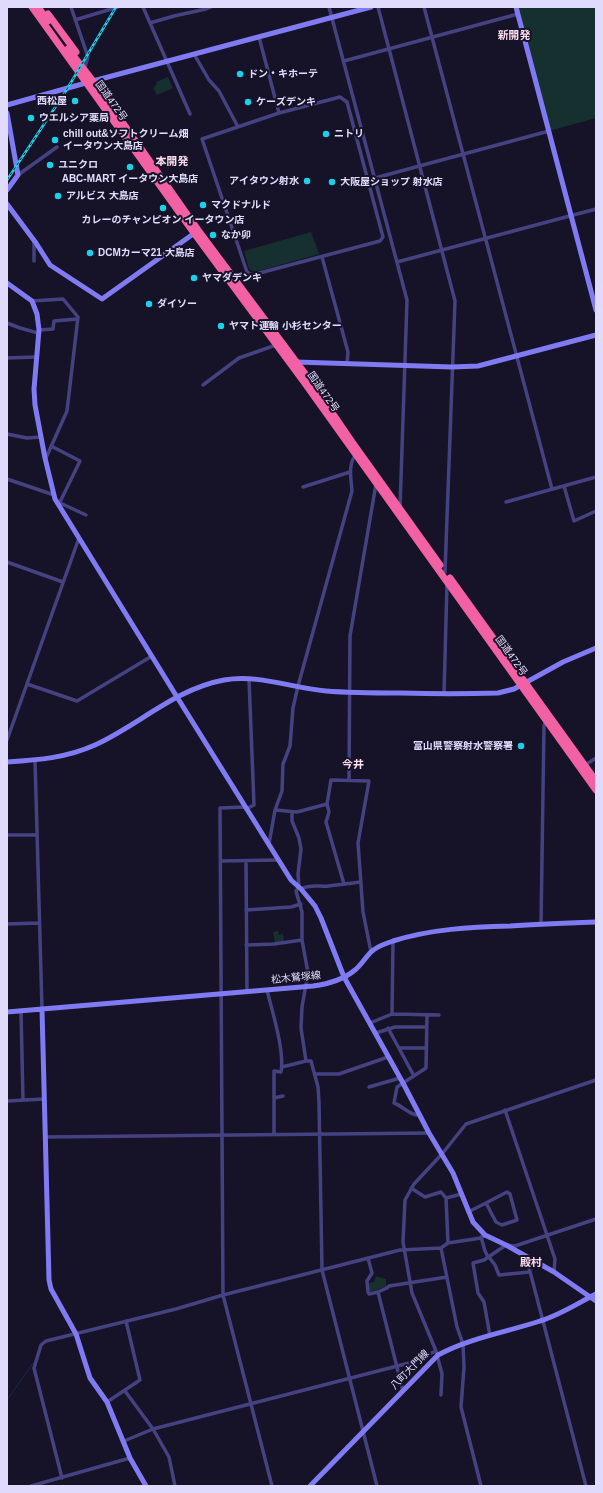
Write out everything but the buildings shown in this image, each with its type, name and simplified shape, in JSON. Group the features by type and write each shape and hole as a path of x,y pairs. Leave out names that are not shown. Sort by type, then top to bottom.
{"highway":[{"path":"28,7 76,75 87,76 76,52 44,7"},
{"name":"国道472号","path":"32,7 87,76 277,345 294,363 376,484 447,582 596,781"},
{"name":"国道472号","path":"38,7 68,53"},
{"name":"国道472号","path":"196,232 400,508 596,790"}],"street":[{"path":"70,7 88,57 87,76"},
{"path":"75,20 118,7"},
{"path":"142,7 190,114"},
{"path":"150,23 174,16 206,10 211,7"},
{"path":"329,7 407,300 400,508"},
{"path":"7,105 87,76 167,61 371,7"},
{"path":"378,7 455,300 445,572"},
{"path":"424,7 552,489"},
{"path":"516,7 596,310"},
{"path":"344,61 518,14"},
{"path":"259,37 280,114"},
{"path":"194,54 209,80 219,91 238,127"},
{"path":"340,97 347,102 383,236 380,242 252,275 247,272 202,140 280,114 340,97"},
{"path":"7,113 18,175"},
{"path":"375,178 549,131"},
{"path":"7,190 18,175 57,147"},
{"path":"7,204 34,240 50,266 102,299 196,232"},
{"path":"397,262 596,209"},
{"path":"34,240 34,261"},
{"path":"322,257 348,352 347,363"},
{"path":"7,283 32,301 37,314 38,331 34,397 45,458 54,495 278,860 291,880 315,906 344,977 376,1033 429,1133 453,1173 468,1212 483,1236 484,1251 495,1265 499,1275 530,1272"},
{"path":"32,301 63,299 78,317 67,411 45,458"},
{"path":"7,323 20,328 38,331 53,329 54,321 77,319"},
{"path":"294,363 347,363 452,367 478,366 596,335"},
{"path":"203,385 238,358 277,345"},
{"path":"7,358 36,357"},
{"path":"7,434 27,438 41,438"},
{"path":"51,446 80,461 59,502"},
{"path":"268,844 275,810 282,791 283,764 290,746 293,708 352,491 350,472 353,459 356,456"},
{"path":"303,487 350,472"},
{"path":"506,502 596,477"},
{"path":"7,479 54,495"},
{"path":"349,780 350,636 376,484"},
{"path":"564,486 574,521 596,512"},
{"path":"59,502 86,515"},
{"path":"7,740 79,538"},
{"path":"7,562 63,582"},
{"path":"444,694 447,582"},
{"path":"7,762 59,758 77,753 119,733 177,697 205,685 225,680 264,679 324,691 498,694 523,684 563,662 596,648"},
{"path":"27,684 77,702 152,656"},
{"path":"249,679 254,805 246,808 220,808 223,1295 272,1486"},
{"path":"541,924 544,733 546,720"},
{"path":"585,765 596,758"},
{"path":"34,760 42,1009 48,1280 51,1289 76,1334 90,1378 108,1402 130,1458 146,1486"},
{"path":"344,884 326,822 329,812 327,804 331,780 369,781 358,843 363,912 371,952"},
{"path":"275,810 297,812 327,804"},
{"path":"292,812 292,821 299,838 300,850 298,874 300,888"},
{"path":"7,836 37,835"},
{"path":"220,861 278,860"},
{"path":"246,861 247,992"},
{"path":"306,1061 301,1028 302,1007 308,973 302,940 301,904 296,891 305,887 361,882"},
{"path":"246,910 301,904"},
{"name":"松木鷲塚線","path":"7,1012 247,992 331,983 356,970 378,946 440,930 596,922"},
{"path":"7,924 39,923"},
{"path":"246,945 274,944 302,940"},
{"path":"392,1014 393,941"},
{"path":"266,990 280,1048 282,1067 281,1072 274,1071 274,1134"},
{"path":"21,1011 23,1100"},
{"path":"370,1022 392,1014 439,1015"},
{"path":"369,1087 402,1081 414,1076 426,1068 427,1015"},
{"path":"376,1033 395,1027 426,1027"},
{"path":"388,1028 414,1076"},
{"path":"399,1048 426,1048"},
{"path":"315,1074 339,1074 388,1057"},
{"path":"282,1067 311,1061 315,1074 319,1102 322,1270 377,1486"},
{"path":"441,1395 442,1374 437,1353 414,1298 410,1282 403,1242 404,1200 412,1188 466,1124 596,1080"},
{"path":"402,1081 397,1087 394,1103 403,1107 412,1114 417,1116 420,1115"},
{"path":"274,1098 283,1096"},
{"path":"7,1101 44,1099"},
{"path":"505,1110 555,1259 554,1272"},
{"path":"45,1137 429,1133"},
{"path":"412,1188 425,1197 441,1192 446,1198 448,1243"},
{"path":"468,1212 507,1192 510,1194 517,1220 502,1225 496,1222 486,1203"},
{"path":"446,1198 462,1194"},
{"path":"490,1336 484,1302 478,1293 473,1263 484,1260 506,1245 516,1246 596,1219"},
{"path":"62,1478 34,1368 41,1346 46,1341 176,1309 223,1295 368,1258 404,1250 442,1248 448,1243 483,1236 506,1245 554,1272 596,1301"},
{"path":"442,1248 457,1327 463,1344 464,1367 461,1407 481,1486"},
{"path":"526,1256 586,1486"},
{"path":"368,1258 372,1273 367,1282 369,1294 378,1292 389,1286 447,1277"},
{"path":"378,1292 403,1391"},
{"name":"八町大門線","path":"310,1486 403,1391 437,1353 542,1321 596,1294"},
{"path":"108,1402 140,1380 126,1321"},
{"path":"124,1441 153,1429 396,1367 437,1353"},
{"path":"125,1391 153,1429 169,1457 175,1486"},
{"path":"31,1486 130,1458"}],"green space":[{"path":"516,7 596,7 596,118 549,131"},
{"path":"168,77 173,88 157,95 153,88 157,84 156,82"},
{"path":"311,232 319,254 255,272 249,269 244,251"},
{"path":"278,931 279,935 283,934 284,941 275,943 273,932"},
{"path":"376,1276 386,1279 386,1287 369,1292 369,1283 374,1282"}],"waterway":[{"path":"7,1400 33,1363"}],"railway":[{"path":"7,180 64,94 116,7"}],"place":[{"name":"ドン・キホーテ","path":"240,74"},
{"name":"西松屋","path":"75,101"},
{"name":"ケーズデンキ","path":"248,102"},
{"name":"ウエルシア薬局","path":"31,118"},
{"name":"ニトリ","path":"326,134"},
{"name":"chill out&ソフトクリーム畑 イータウン大島店","path":"55,140"},
{"name":"ユニクロ","path":"50,165"},
{"name":"ABC-MART イータウン大島店","path":"130,167"},
{"name":"アイタウン射水","path":"307,181"},
{"name":"大阪屋ショップ 射水店","path":"332,182"},
{"name":"アルビス 大島店","path":"58,196"},
{"name":"マクドナルド","path":"203,205"},
{"name":"カレーのチャンピオン イータウン店","path":"163,208"},
{"name":"なか卯","path":"213,235"},
{"name":"DCMカーマ21 大島店","path":"90,253"},
{"name":"ヤマダデンキ","path":"194,278"},
{"name":"ダイソー","path":"149,304"},
{"name":"ヤマト運輸 小杉センター","path":"221,326"},
{"name":"富山県警察射水警察署","path":"521,746"}],"district":[{"name":"新開発","path":"514,36"},
{"name":"本開発","path":"172,162"},
{"name":"今井","path":"353,765"},
{"name":"殿村","path":"531,1263"}]}
